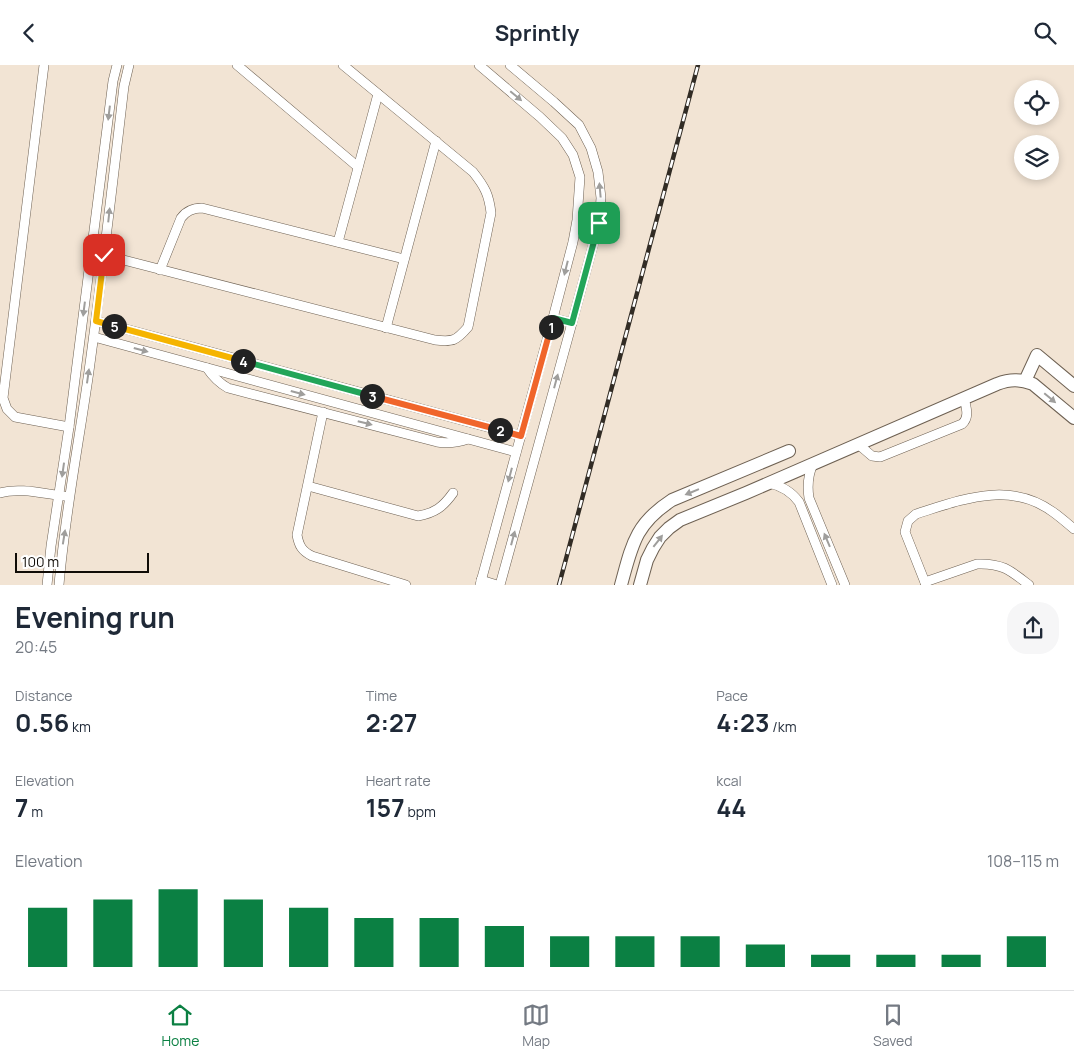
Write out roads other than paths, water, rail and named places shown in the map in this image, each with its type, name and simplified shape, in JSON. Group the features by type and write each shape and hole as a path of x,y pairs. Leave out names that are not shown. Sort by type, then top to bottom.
{"street":[{"path":"44,65 3,398 10,414 15,417 69,427"},
{"path":"47,585 69,427 112,81 117,65"},
{"path":"59,585 62,549 101,287 124,86 129,65"},
{"path":"237,65 358,167"},
{"path":"104,255 435,340 448,341 460,337 468,327 491,213 489,198 483,184 473,172 343,65"},
{"path":"478,65 562,138 573,155 580,177 577,220 553,318 480,582 498,585 599,223 601,197 598,172 591,148 579,125 510,65"},
{"path":"338,242 378,94"},
{"path":"386,328 436,141"},
{"path":"160,270 181,218 184,213 196,208 404,259"},
{"path":"87,285 101,287"},
{"path":"553,318 572,323"},
{"path":"96,321 521,436"},
{"path":"94,337 516,452"},
{"path":"1025,381 1037,355 1074,386"},
{"path":"207,368 219,383 228,388 448,444 468,439"},
{"path":"640,585 647,559 653,548 660,537 680,520 1006,381 1016,379 1025,381 1040,389 1074,417"},
{"path":"858,444 872,456 880,457 962,424 967,416 964,398"},
{"path":"323,413 297,535 298,545 312,557 406,585"},
{"path":"621,585 638,532 647,519 659,509 672,500 789,451"},
{"path":"813,464 808,477 809,498 845,585"},
{"path":"737,474 746,493"},
{"path":"769,483 789,491 799,502 832,585"},
{"path":"308,486 418,516 429,514 439,508 453,493"},
{"path":"0,493 16,491 70,497"},
{"path":"1028,584 1009,569 994,564 977,564 926,583 906,537 905,532 908,521 916,514 980,496 996,494 1010,495 1039,504 1053,511 1074,529"},
{"path":"799,502 809,498"}],"railway":[{"path":"559,585 698,65"}]}
